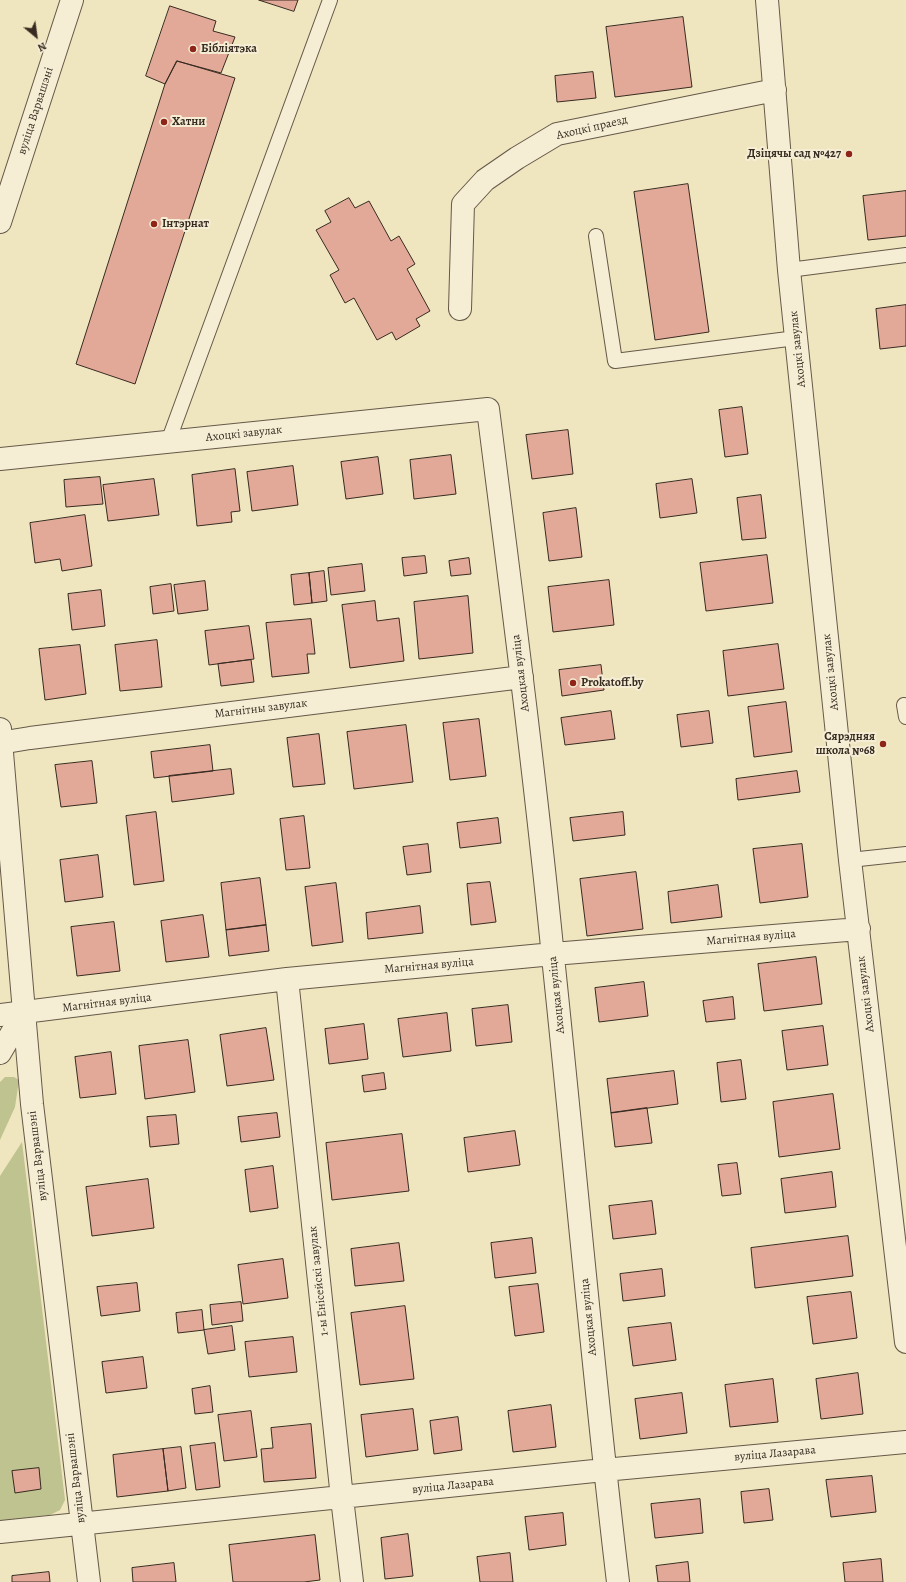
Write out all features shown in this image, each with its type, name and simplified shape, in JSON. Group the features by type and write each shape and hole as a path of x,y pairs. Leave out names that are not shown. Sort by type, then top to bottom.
{"street":[{"name":"вуліца Варвашэні","path":"0,222 72,0"},
{"name":"Ахоцкі завулак","path":"766,0 775,90 789,270 850,860 858,929 900,1234 906,1342"},
{"name":"Ахоцкі праезд","path":"460,309 463,204 485,180 517,158 558,134 775,90"},
{"name":"Ахоцкі завулак","path":"0,459 488,409"},
{"name":"Ахоцкая вуліца","path":"488,409 522,677 553,954 604,1470 618,1582"},
{"name":"Магнітны завулак","path":"1,738 62,734 522,677"},
{"name":"вуліца Варвашэні","path":"1,738 32,1104 89,1582"},
{"name":"Магнітная вуліца","path":"0,1015 287,979 553,954 858,929"},
{"name":"1-ы Енісейскі завулак","path":"287,979 352,1582"},
{"path":"0,1053 24,1012"},
{"name":"вуліца Лазарава","path":"0,1532 604,1470 906,1442"}],"lane":[{"path":"168,442 330,0"},
{"path":"596,236 615,361 796,338"},
{"path":"789,270 906,255"},
{"path":"850,860 906,854"}],"green space":[{"path":"5,1077 14,1077 19,1080 15,1107 0,1140 0,1082"},
{"path":"22,1142 65,1500 60,1510 50,1515 0,1521 0,1176"}],"building":[{"path":"259,0 298,0 294,11"},
{"name":"Бібліятэка","path":"170,6 216,21 213,31 235,37 221,73 177,61 165,84 146,76"},
{"path":"683,17 692,87 615,97 606,27"},
{"name":"Інтэрнат","path":"177,61 235,78 135,384 76,364 165,84"},
{"path":"593,72 596,98 557,102 555,76"},
{"path":"688,184 709,332 655,340 634,192"},
{"path":"906,191 906,236 868,240 863,196"},
{"path":"349,198 355,208 369,201 391,241 399,236 415,264 407,269 430,311 416,319 420,326 396,340 392,332 377,340 354,298 345,303 330,275 339,270 316,230 331,222 325,211"},
{"path":"906,305 906,346 880,349 876,309"},
{"path":"742,407 748,454 725,457 719,410"},
{"path":"568,430 573,474 532,479 526,435"},
{"path":"451,455 456,494 414,499 410,460"},
{"path":"378,457 383,494 346,499 341,462"},
{"path":"293,466 298,505 252,511 247,472"},
{"path":"235,469 240,511 231,512 232,522 197,526 192,475"},
{"path":"100,477 103,504 66,507 64,480"},
{"path":"154,479 159,515 108,521 103,485"},
{"path":"692,479 697,513 660,518 656,484"},
{"path":"761,495 766,538 742,540 737,498"},
{"path":"576,508 582,557 549,561 543,513"},
{"path":"85,515 92,566 62,571 60,559 35,563 30,523"},
{"path":"767,555 773,603 706,611 700,563"},
{"path":"425,556 427,573 404,576 402,558"},
{"path":"469,558 471,574 451,576 449,561"},
{"path":"362,564 365,591 331,595 328,568"},
{"path":"324,571 327,601 312,603 309,573"},
{"path":"309,573 312,603 294,605 291,575"},
{"path":"609,580 614,625 553,632 548,587"},
{"path":"205,581 208,610 178,614 174,585"},
{"path":"171,584 174,611 153,614 150,587"},
{"path":"101,590 105,626 72,630 68,594"},
{"path":"468,596 473,653 419,659 414,602"},
{"path":"375,601 377,621 399,618 404,661 350,668 342,605"},
{"path":"311,619 315,654 307,654 309,673 272,677 266,623"},
{"path":"249,626 254,659 209,665 205,631"},
{"path":"157,640 162,687 120,691 115,645"},
{"path":"778,644 784,689 728,696 723,651"},
{"path":"80,645 86,694 45,700 39,649"},
{"path":"251,660 254,682 221,686 218,664"},
{"path":"601,665 604,690 562,696 559,670"},
{"path":"786,702 792,752 754,757 748,707"},
{"path":"611,711 615,739 565,745 561,718"},
{"path":"709,711 713,743 681,747 677,715"},
{"path":"479,719 486,776 450,780 443,723"},
{"path":"406,725 413,782 354,789 347,732"},
{"path":"319,734 325,784 293,787 287,738"},
{"path":"210,745 213,771 154,778 151,752"},
{"path":"92,761 97,803 61,807 55,765"},
{"path":"231,769 234,794 172,802 169,776"},
{"path":"797,771 800,792 738,800 736,779"},
{"path":"156,812 164,881 134,885 126,816"},
{"path":"623,812 625,835 573,841 570,818"},
{"path":"304,816 310,868 286,870 280,819"},
{"path":"498,818 501,843 460,848 457,823"},
{"path":"428,844 431,872 407,875 403,847"},
{"path":"802,844 808,897 760,903 753,849"},
{"path":"98,855 103,897 65,902 60,860"},
{"path":"636,872 643,929 587,936 580,879"},
{"path":"260,878 266,925 226,930 221,883"},
{"path":"490,882 496,922 471,925 467,884"},
{"path":"336,883 343,942 312,946 305,887"},
{"path":"718,885 722,917 671,923 668,892"},
{"path":"420,906 423,933 368,939 366,913"},
{"path":"203,915 209,957 166,962 161,921"},
{"path":"114,922 120,971 77,976 71,927"},
{"path":"266,925 269,951 229,956 226,930"},
{"path":"816,957 822,1004 764,1011 758,964"},
{"path":"644,982 648,1016 599,1022 595,988"},
{"path":"733,997 735,1019 706,1022 703,1001"},
{"path":"508,1005 512,1042 476,1046 472,1009"},
{"path":"447,1013 451,1051 403,1057 398,1019"},
{"path":"364,1024 368,1059 329,1064 325,1029"},
{"path":"823,1026 828,1065 787,1070 782,1031"},
{"path":"266,1028 274,1080 227,1086 220,1035"},
{"path":"188,1040 195,1092 145,1099 139,1046"},
{"path":"111,1052 116,1094 80,1098 75,1057"},
{"path":"741,1060 746,1099 721,1102 717,1063"},
{"path":"674,1071 678,1104 611,1113 607,1079"},
{"path":"384,1073 386,1089 364,1092 362,1076"},
{"path":"833,1094 840,1149 779,1157 773,1102"},
{"path":"647,1108 652,1143 615,1147 611,1113"},
{"path":"277,1113 280,1137 241,1142 238,1117"},
{"path":"176,1115 179,1144 150,1147 147,1117"},
{"path":"515,1131 520,1165 468,1172 464,1138"},
{"path":"402,1134 409,1191 332,1200 326,1143"},
{"path":"737,1163 741,1194 722,1196 718,1165"},
{"path":"273,1166 278,1208 250,1212 245,1170"},
{"path":"832,1172 836,1207 785,1213 781,1179"},
{"path":"148,1179 154,1228 92,1236 86,1187"},
{"path":"652,1201 656,1234 613,1239 609,1206"},
{"path":"848,1236 853,1276 755,1288 751,1248"},
{"path":"532,1238 536,1273 495,1278 491,1243"},
{"path":"399,1243 404,1281 355,1286 351,1249"},
{"path":"283,1259 288,1298 243,1304 238,1265"},
{"path":"662,1269 665,1296 623,1301 620,1274"},
{"path":"137,1283 140,1311 101,1316 97,1287"},
{"path":"538,1284 544,1332 515,1336 509,1287"},
{"path":"851,1292 857,1338 813,1344 807,1297"},
{"path":"241,1302 243,1321 212,1325 210,1305"},
{"path":"405,1306 414,1379 360,1385 351,1313"},
{"path":"202,1310 204,1330 178,1333 176,1313"},
{"path":"671,1323 676,1360 633,1366 628,1328"},
{"path":"232,1326 235,1350 208,1354 204,1330"},
{"path":"293,1337 297,1372 249,1377 245,1342"},
{"path":"143,1357 147,1388 106,1393 102,1362"},
{"path":"858,1373 863,1414 821,1419 816,1379"},
{"path":"773,1379 778,1422 730,1427 725,1385"},
{"path":"210,1386 213,1412 195,1414 192,1389"},
{"path":"682,1393 687,1433 640,1439 635,1399"},
{"path":"551,1405 556,1447 513,1452 508,1411"},
{"path":"413,1409 418,1450 366,1457 361,1415"},
{"path":"251,1411 257,1457 224,1461 218,1415"},
{"path":"458,1417 462,1450 434,1454 430,1421"},
{"path":"311,1424 316,1478 264,1482 261,1449 273,1448 271,1428"},
{"path":"215,1443 220,1487 196,1490 190,1446"},
{"path":"181,1447 186,1488 168,1491 163,1449"},
{"path":"163,1449 168,1491 117,1497 113,1455"},
{"path":"39,1468 41,1489 15,1493 12,1471"},
{"path":"872,1476 876,1512 831,1517 826,1480"},
{"path":"769,1489 773,1520 744,1523 741,1492"},
{"path":"700,1499 703,1533 655,1538 651,1504"},
{"path":"563,1513 566,1545 529,1550 525,1517"},
{"path":"408,1534 413,1576 385,1579 381,1538"},
{"path":"315,1535 320,1580 304,1582 233,1582 229,1545"},
{"path":"510,1553 513,1582 480,1582 477,1557"},
{"path":"881,1559 883,1582 845,1582 843,1563"},
{"path":"688,1562 690,1582 658,1582 656,1566"},
{"path":"174,1563 176,1582 133,1582 132,1568"},
{"path":"49,1572 50,1582 12,1582 12,1576"}],"place":[{"name":"Бібліятэка","path":"193,49"},
{"name":"Хатни","path":"164,122"},
{"name":"Дзіцячы сад №427","path":"849,154"},
{"name":"Інтэрнат","path":"154,224"},
{"name":"Prokatoff.by","path":"573,683"},
{"name":"Сярэдняя школа №68","path":"883,744"}]}
